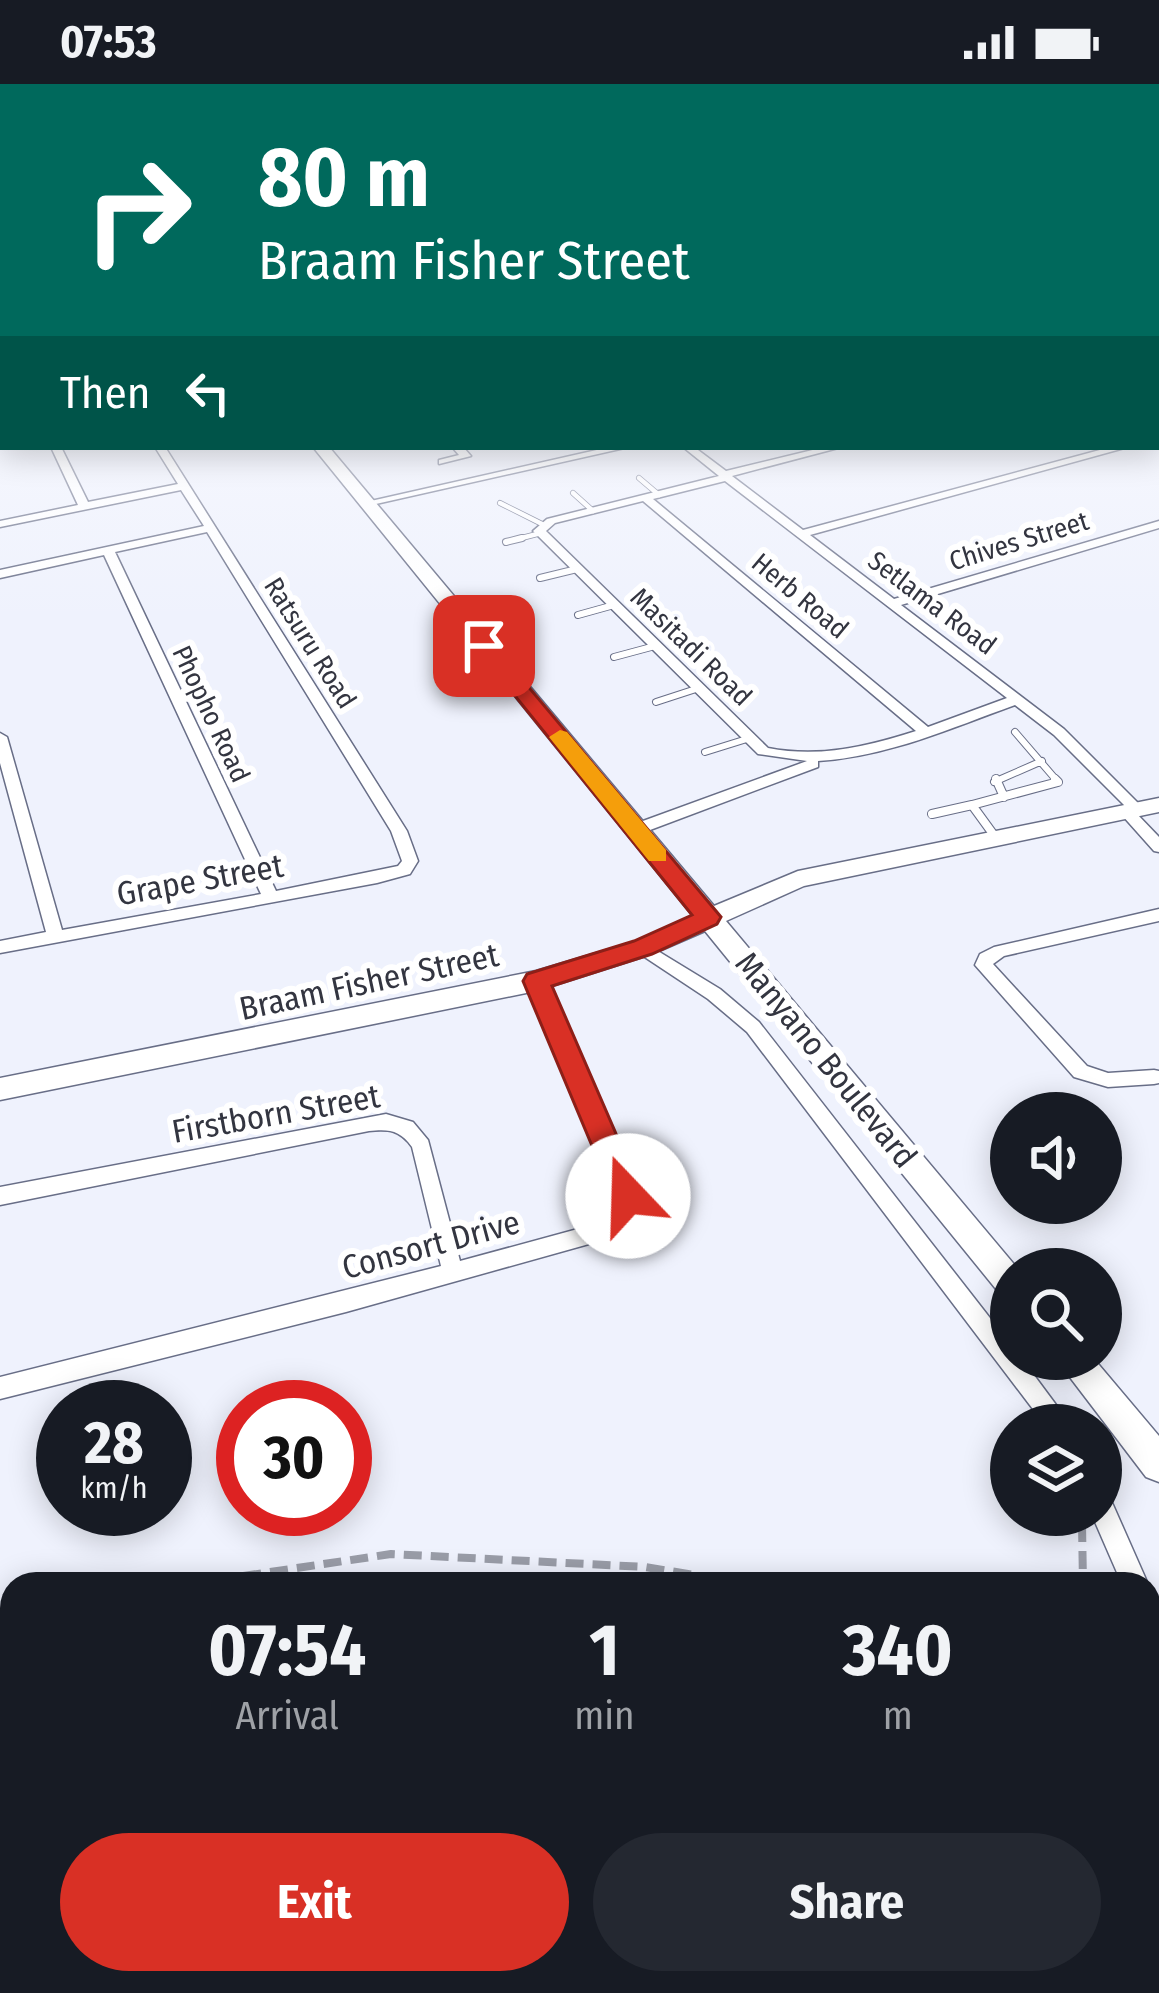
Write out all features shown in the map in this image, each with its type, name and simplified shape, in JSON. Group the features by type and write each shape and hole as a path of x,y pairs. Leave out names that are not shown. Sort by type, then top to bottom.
{"street":[{"path":"57,450 84,506"},
{"name":"Ratsuru Road","path":"162,450 399,831 411,855 408,866"},
{"name":"Manyano Boulevard","path":"323,450 990,1258"},
{"path":"443,462 464,458 459,450"},
{"path":"367,503 610,450"},
{"name":"Setlama Road","path":"692,450 1075,746 1140,809 1159,847"},
{"path":"541,528 825,450"},
{"path":"801,533 1112,450"},
{"path":"0,524 183,486"},
{"name":"Herb Road","path":"652,497 924,731"},
{"name":"Chives Street","path":"893,603 1159,524"},
{"path":"0,574 211,528"},
{"name":"Masitadi Road","path":"541,528 763,751 783,758 823,760 1018,699"},
{"name":"Phopho Road","path":"108,550 271,898"},
{"path":"0,737 56,938"},
{"path":"637,829 823,760"},
{"name":"Braam Fisher Street","path":"0,1089 536,981 643,948 798,879 1140,809"},
{"name":"Grape Street","path":"0,946 377,878 408,866"},
{"path":"1154,1077 1108,1080 1081,1072 984,965 986,958 1010,949 1159,915"},
{"path":"643,948 714,994 753,1027 1043,1404"},
{"name":"Consort Drive","path":"0,1388 598,1235 624,1219 629,1208 625,1180 536,981"},
{"name":"Firstborn Street","path":"0,1196 369,1123 399,1122 410,1128 421,1146 453,1274"},
{"path":"1089,1380 1159,1464"},
{"path":"1114,1536 1130,1572"}],"lane":[{"path":"639,478 652,497"},
{"path":"573,493 593,511"},
{"path":"500,503 541,528"},
{"path":"506,542 541,528"},
{"path":"540,578 577,569"},
{"path":"578,615 614,605"},
{"path":"614,657 656,646"},
{"path":"656,702 699,688"},
{"path":"932,814 1058,782 1016,732"},
{"path":"705,752 749,738"},
{"path":"1004,797 992,780 1042,761"},
{"path":"972,805 996,838"}],"path":[{"path":"1083,1572 1084,1536"},
{"path":"270,1572 391,1554 676,1572"}],"slow traffic":[{"path":"560,737 658,855"}],"route":[{"path":"484,646 709,917 643,948 536,981 628,1196"}]}
